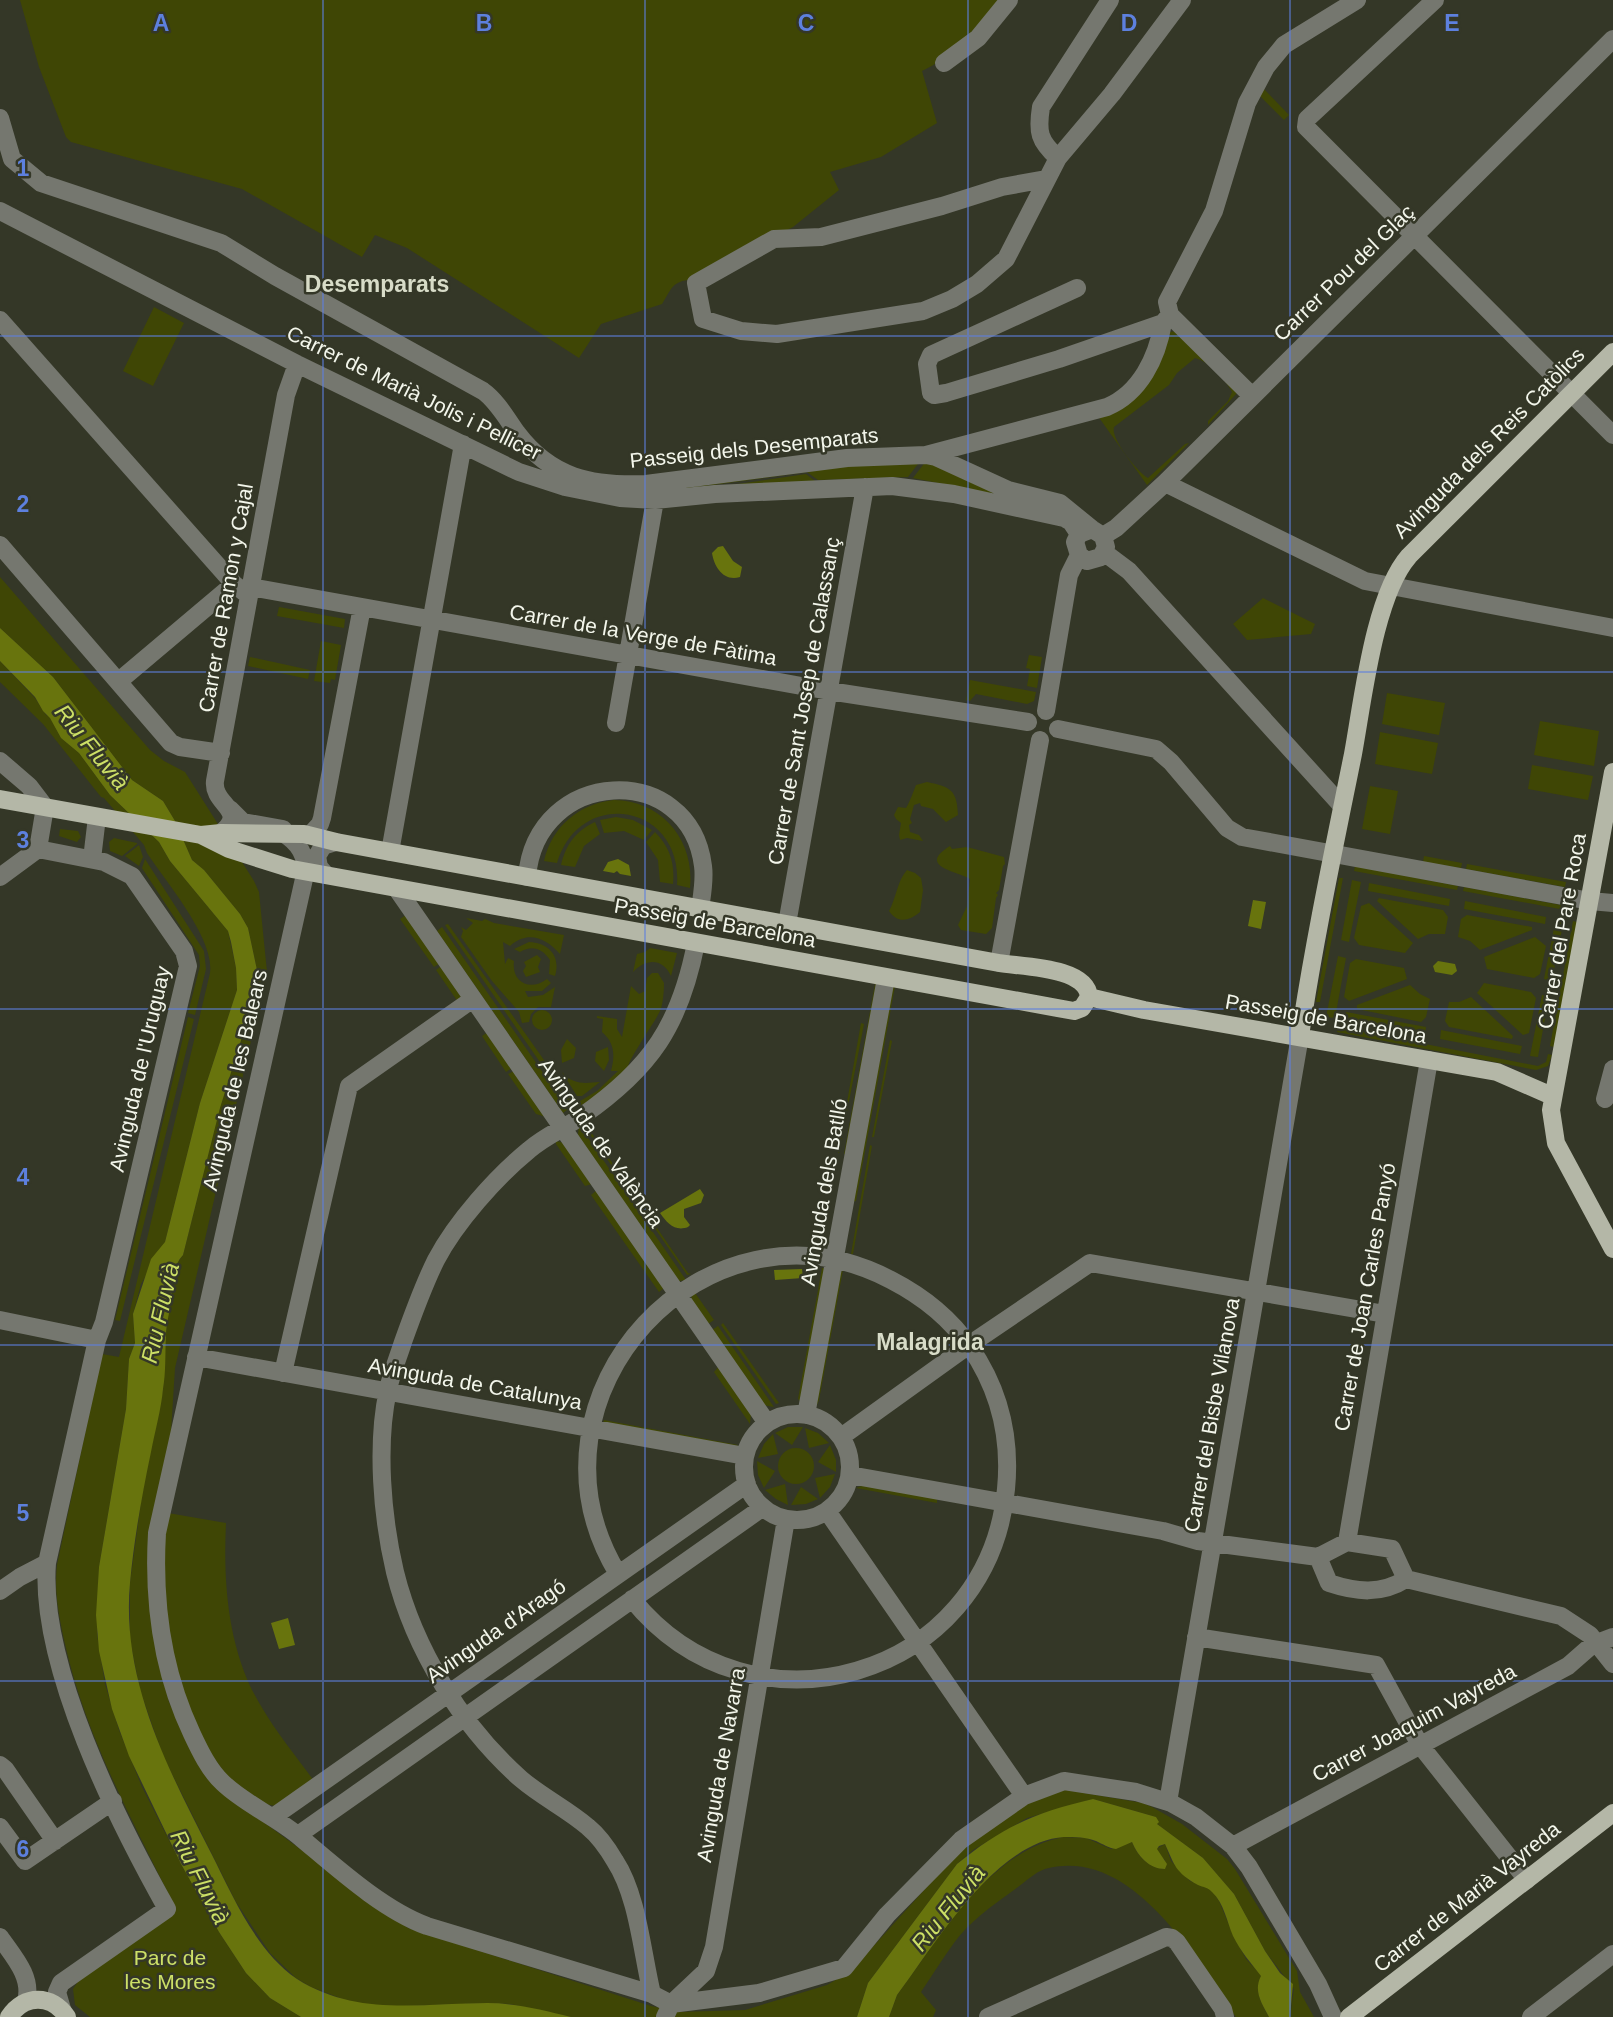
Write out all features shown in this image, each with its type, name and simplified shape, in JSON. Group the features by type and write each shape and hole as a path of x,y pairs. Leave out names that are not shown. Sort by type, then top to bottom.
{"main road":[{"name":"Avinguda dels Reis Catòlics","path":"1300,1036 1380,617 1391,588 1409,555 1613,352"},
{"name":"Carrer del Pare Roca","path":"1613,772 1560,1065 1552,1096 1551,1121 1556,1143 1613,1249"},
{"path":"0,799 201,835"},
{"name":"Passeig de Barcelona","path":"277,830 307,834 390,852 1071,975 1085,984 1089,997 1082,1008 1074,1011 397,889 266,862 222,846 201,835 277,830"},
{"name":"Passeig de Barcelona","path":"1089,997 1144,1010 1505,1074 1552,1096"},
{"name":"Carrer de Marià Vayreda","path":"1349,2017 1613,1813"},
{"path":"0,2011 36,1999 47,2000 64,2013"},
{"path":"9,2017 24,2002"}],"street":[{"path":"944,63 978,38 1009,0"},
{"path":"1058,158 1043,145 1039,124 1041,107 1110,0"},
{"path":"1046,180 1002,187 942,206 821,237 774,239 696,283 703,319 759,334 789,332 923,311 952,299 977,284 1006,259 1058,158 1112,93 1182,0"},
{"name":"Passeig dels Desemparats","path":"0,118 12,159 41,183 221,243 488,395 530,451 549,466 571,476 614,485 646,484 860,456 926,455 1115,403 1130,392 1147,371 1161,337 1167,302 1214,211 1247,103 1266,67 1283,45 1357,0"},
{"path":"1435,0 1307,119 1306,127 1613,435"},
{"name":"Carrer Pou del Glaç","path":"1095,538 1116,528 1165,482 1613,39"},
{"name":"Carrer de Marià Jolis i Pellicer","path":"0,211 297,364 519,472 565,487 620,498 655,500 715,494 904,486 990,501 1064,518 1095,538"},
{"path":"1077,288 931,355 927,365 931,393 946,393 1059,359 1166,319 1252,396"},
{"path":"0,320 244,589 119,681"},
{"name":"Carrer de Ramon y Cajal","path":"230,810 215,787 244,589 286,395 297,364"},
{"path":"390,852 463,444"},
{"path":"926,455 1008,490 1060,503 1072,512 1342,806"},
{"path":"1165,482 1365,582 1613,628"},
{"name":"Carrer de Sant Josep de Calassanç","path":"786,924 865,486"},
{"path":"617,723 655,500"},
{"path":"1095,538 1101,557 1091,561 1079,555 1075,545 1095,538"},
{"path":"0,545 172,743 180,747 221,753"},
{"path":"1046,711 1069,575 1079,555"},
{"name":"Carrer de la Verge de Fàtima","path":"244,589 362,607 829,691 1028,722"},
{"path":"307,834 316,830 322,818 362,607"},
{"path":"1046,711 1057,718 1058,729 1049,740 1040,740 1030,733 1028,722 1033,715 1046,711"},
{"path":"1058,729 1156,749 1171,762 1236,835 1590,901 1613,903"},
{"path":"999,963 1040,740"},
{"path":"0,761 29,786 45,807 38,849 0,877"},
{"path":"527,877 528,862 537,841 564,807 620,781 662,802 677,813 688,827 700,851 703,867 700,909"},
{"path":"230,810 243,821 277,830 293,839 303,852 306,870"},
{"path":"221,833 232,822 230,810"},
{"path":"92,859 97,817"},
{"path":"326,875 319,867 317,856 323,846 336,842"},
{"name":"Avinguda de l'Uruguay","path":"38,849 92,859 121,869 136,880 184,951 188,966 110,1296 97,1340 47,1563 46,1591 61,1663 80,1726 113,1801 167,1909 61,1983 57,1992 64,2013"},
{"name":"Avinguda de les Balears","path":"306,870 157,1532 156,1585 164,1656 176,1700 198,1747 212,1771 224,1784 298,1835 341,1871 409,1919 652,1994 668,2010"},
{"name":"Avinguda de València","path":"397,889 767,1423"},
{"path":"652,1994 632,1903 623,1874 616,1862 588,1827 521,1779 464,1717 432,1665 396,1576 388,1539 383,1485 383,1441 388,1391 417,1302 438,1257 461,1223 492,1186 528,1150 564,1129 620,1088 651,1056 684,995 696,943"},
{"name":"Avinguda dels Batlló","path":"806,1415 886,978"},
{"path":"283,1373 350,1084 473,999"},
{"name":"Carrer del Bisbe Vilanova","path":"1168,1802 1300,1036"},
{"name":"Carrer de Joan Carles Panyó","path":"1347,1542 1429,1060"},
{"path":"1605,1099 1613,1069"},
{"path":"618,1574 601,1545 592,1515 587,1460 590,1428 598,1399 614,1364 637,1331 678,1294 720,1271 746,1263 804,1257 834,1260 882,1275 907,1288 948,1320 969,1345 988,1377 1005,1431 1009,1465 1005,1504 999,1531 978,1578 951,1613 918,1642 889,1659 847,1674 797,1680 759,1676 724,1667 700,1656 650,1620 632,1599"},
{"path":"841,1437 1090,1263 1385,1314"},
{"path":"0,1320 97,1340"},
{"name":"Avinguda de Catalunya","path":"196,1357 745,1457"},
{"path":"806,1415 831,1426 841,1437 849,1457 850,1475 841,1496 827,1511 813,1518 786,1519 762,1508 747,1484 745,1457 750,1442 767,1423 780,1416 806,1415"},
{"path":"850,1475 1150,1528 1213,1543 1318,1557 1347,1542 1392,1549 1406,1580"},
{"name":"Avinguda d'Aragó","path":"273,1818 747,1484"},
{"path":"298,1835 762,1508"},
{"path":"827,1511 1024,1796"},
{"name":"Avinguda de Navarra","path":"668,2010 689,1985 698,1980 710,1963 786,1519"},
{"path":"1318,1557 1329,1583 1344,1588 1391,1588 1406,1580 1556,1614 1606,1640 1613,1664"},
{"path":"0,1591 47,1563"},
{"path":"1196,1637 1376,1665 1420,1745 1527,1880"},
{"name":"Carrer Joaquim Vayreda","path":"1233,1846 1568,1665 1586,1649 1606,1640"},
{"path":"0,1765 55,1841"},
{"path":"668,2010 759,1993 844,1968 887,1915 946,1854 980,1826 1024,1796 1064,1781 1136,1792 1168,1802 1196,1817 1233,1846 1249,1867 1318,1984 1332,2017"},
{"path":"0,1827 25,1861 113,1801"},
{"path":"0,1937 22,1972 27,1990 24,2002"},
{"path":"988,2017 1166,1937 1177,1942 1223,2009 1225,2017"},
{"path":"1531,2017 1613,1954"}],"green space":[{"path":"20,0 1002,0 966,40 922,71 937,123 881,157 830,172 839,190 793,227 678,283 662,304 601,324 579,358 407,248 375,235 362,257 242,189 71,142 66,137 39,67"},
{"path":"1262,87 1289,115 1284,120 1259,95"},
{"path":"154,307 184,323 153,386 123,371"},
{"path":"1176,331 1212,367 1195,358 1177,373 1169,385 1114,427 1116,439 1125,454 1148,478 1189,443 1147,485 1095,412 1115,405 1165,333"},
{"path":"1223,378 1237,393 1208,425 1208,421 1228,401 1232,392"},
{"path":"921,460 908,477 818,480 807,472 647,494 610,489 854,462"},
{"path":"926,461 1008,497 913,478"},
{"path":"806,474 815,481 717,487"},
{"path":"0,577 150,750 185,772 259,892 267,972 175,1368 157,1654 169,1702 184,1735 225,1794 408,1928 651,2006 678,2012 745,2010 827,1985 851,1971 966,1846 1015,1810 1051,1793 1066,1790 1143,1803 1182,1824 1227,1859 1235,1869 1297,1971 1300,1992 1314,2017 1290,2017 1294,1989 1265,1951 1234,1894 1203,1858 1157,1824 1156,1817 1093,1799 1027,1818 973,1850 957,1864 868,1983 857,2017 571,2017 510,2004 489,2003 378,2007 356,2004 311,1987 296,1978 270,1953 236,1902 163,1756 140,1690 130,1640 130,1583 142,1495 163,1389 166,1333 175,1266 183,1255 220,1108 256,995 257,970 248,928 204,870 192,860 163,801 132,780 53,677 0,628"},
{"path":"1263,598 1315,624 1311,634 1247,640 1233,624"},
{"path":"279,607 345,619 344,628 277,616"},
{"path":"321,641 341,645 335,680 331,679 330,683 314,681"},
{"path":"1029,655 1042,657 1037,688 1027,686 1030,669 1026,668"},
{"path":"250,657 310,670 308,679 248,666"},
{"name":"Parc de les Mores","path":"0,661 35,698 50,717 61,738 79,753 110,795 159,842 170,861 228,931 236,968 237,990 200,1103 165,1242 141,1284 133,1314 135,1343 129,1359 126,1409 99,1567 97,1634 105,1684 119,1730 142,1787 181,1864 219,1932 246,1973 270,1998 301,2017 90,2017 75,2005 73,1989 83,1974 169,1895 110,1773 84,1709 63,1634 56,1575 102,1354 119,1357 210,973 210,959 188,911 144,845 101,797 43,724 0,682"},
{"path":"970,680 1036,692 1034,701 1027,704 976,694 970,701 966,700"},
{"path":"1387,693 1445,703 1439,735 1382,724"},
{"path":"1540,721 1599,731 1594,766 1534,755"},
{"path":"1380,732 1438,743 1432,774 1375,764"},
{"path":"1532,765 1593,776 1588,800 1528,789"},
{"path":"927,782 951,791 956,800 958,815 946,822 933,809 921,806 920,803 914,805 910,832 919,835 923,841 907,838 900,840 901,823 894,815 898,807 906,808 916,785"},
{"path":"1370,786 1398,791 1390,834 1362,829"},
{"path":"614,800 647,807 672,826 687,854 690,888 677,885 675,858 664,837 648,822 628,815 607,815 586,823 569,839 557,863 544,861 553,837 569,819 589,806"},
{"path":"616,817 633,820 652,830 644,840 624,831 604,833 600,820"},
{"path":"595,822 600,834 584,846 575,867 561,865 573,839"},
{"path":"60,829 78,831 81,837 77,842 59,836"},
{"path":"655,832 670,856 673,884 660,882 658,860 646,842"},
{"path":"114,838 137,844 122,856 110,851 109,842"},
{"path":"139,845 143,857 139,866 125,856"},
{"path":"950,846 952,849 967,847 1004,857 1005,864 996,893 998,895 992,928 986,934 961,930 958,925 967,906 970,879 938,864 937,859 941,853"},
{"path":"1424,856 1462,863 1461,868 1423,862"},
{"path":"145,859 204,951 206,969 195,1015 188,1013 200,966 199,955 142,868"},
{"path":"1467,864 1566,882 1565,887 1466,869"},
{"path":"1355,866 1458,886 1457,890 1354,871"},
{"path":"907,870 921,878 923,890 920,912 908,919 900,919 889,911"},
{"path":"1339,878 1343,878 1320,1002 1316,1002"},
{"path":"1352,880 1361,882 1349,942 1341,940"},
{"path":"1369,883 1450,899 1449,906 1368,891"},
{"path":"1464,887 1566,906 1565,910 1463,891"},
{"path":"1379,898 1443,910 1448,917 1445,934 1429,934 1418,939 1377,901"},
{"path":"1465,901 1546,917 1545,924 1464,909"},
{"path":"1369,903 1413,943 1405,953 1359,945 1354,938 1361,906"},
{"path":"406,915 440,963 434,967 400,919"},
{"path":"1467,915 1532,927 1532,930 1480,950 1470,941 1458,937 1461,919"},
{"path":"466,918 482,921 485,919 494,923 564,935 560,954 543,940 536,938 523,938 510,946 503,942 505,964 508,958 514,961 516,974 523,983 534,985 547,979 551,983 542,991 525,991 528,997 543,995 555,987 551,1007 538,1007 531,1014 529,1022 522,1023 519,1012 492,981 461,937 461,927 466,930 473,923"},
{"path":"1556,918 1564,919 1552,981 1544,979"},
{"path":"1573,921 1577,922 1554,1047 1550,1046"},
{"path":"448,924 575,1104 597,1091 618,1071 611,1071 613,1050 602,1032 603,1019 597,1016 617,1019 617,1029 622,1037 631,986 639,994 645,991 647,978 652,973 658,973 664,983 661,1008 628,1067 594,1098 571,1107 445,925"},
{"path":"442,927 568,1109 563,1113 437,931"},
{"path":"1535,937 1546,946 1540,974 1534,978 1487,969 1484,957"},
{"path":"529,942 542,945 552,952 556,962 555,976 549,974 550,960 540,950 533,948 520,952 514,949"},
{"path":"650,948 677,953 671,976 664,966 654,962 643,964 633,972 637,954"},
{"path":"537,955 541,959 538,967 540,972 526,977 523,971 526,966 524,962"},
{"path":"1338,956 1346,958 1335,1018 1326,1017"},
{"path":"1356,959 1404,968 1407,979 1349,1001 1344,997 1350,963"},
{"path":"441,966 461,997 458,1002 436,970"},
{"path":"1484,983 1531,992 1536,998 1529,1033 1523,1035 1477,993"},
{"path":"875,984 878,984 847,1155 844,1154"},
{"path":"1410,985 1430,999 1426,1017 1421,1022 1357,1009 1357,1005"},
{"path":"895,986 856,1201 852,1202 891,987"},
{"path":"1542,995 1549,996 1538,1057 1530,1056"},
{"path":"1471,997 1513,1036 1512,1039 1449,1027 1445,1021 1449,1002 1459,1002"},
{"path":"542,1010 549,1013 552,1020 549,1027 542,1030 535,1027 532,1020 535,1013"},
{"path":"1346,1012 1426,1027 1425,1035 1345,1020"},
{"path":"188,1017 194,1019 120,1321 115,1320"},
{"path":"861,1023 864,1024 838,1153"},
{"path":"1338,1027 1538,1066 1546,1062 1548,1054 1552,1055 1548,1066 1536,1070 1337,1032"},
{"path":"1441,1030 1522,1046 1520,1054 1440,1039"},
{"path":"488,1032 512,1068 506,1072 482,1036"},
{"path":"567,1039 576,1048 574,1058 562,1063 561,1050"},
{"path":"890,1040 892,1041 872,1137"},
{"path":"608,1047 609,1060 604,1071 595,1061 596,1052"},
{"path":"514,1071 546,1117 536,1114 508,1074"},
{"path":"562,1072 576,1082 600,1082 582,1096 577,1096"},
{"path":"579,1125 686,1280 679,1281 675,1277 578,1135"},
{"path":"589,1129 691,1274 687,1275 587,1130"},
{"path":"556,1141 564,1143 592,1184 585,1186"},
{"path":"870,1145 872,1146 851,1254"},
{"path":"597,1190 664,1288 659,1292 591,1195"},
{"path":"822,1268 825,1268 800,1401 798,1399"},
{"path":"843,1270 819,1400 817,1405 838,1276"},
{"path":"693,1290 714,1320 708,1324 691,1300"},
{"path":"723,1323 779,1403 776,1404 721,1325"},
{"path":"718,1326 774,1407 763,1405 712,1330"},
{"path":"719,1366 751,1414 750,1424 714,1372"},
{"path":"604,1420 738,1445 736,1447 603,1423"},
{"path":"788,1427 803,1427 792,1445 775,1433"},
{"path":"805,1428 818,1433 829,1443 809,1448"},
{"path":"773,1434 778,1454 758,1458 764,1444"},
{"path":"830,1445 836,1460 836,1472 818,1462"},
{"path":"796,1448 809,1453 814,1466 809,1479 796,1484 783,1479 778,1466 783,1453"},
{"path":"757,1461 775,1471 764,1488 758,1475"},
{"path":"835,1474 830,1487 820,1498 815,1478"},
{"path":"785,1484 788,1505 765,1490"},
{"path":"864,1485 937,1498 937,1503 856,1488"},
{"path":"801,1487 818,1499 806,1504 791,1505"},
{"path":"168,1513 226,1523 227,1593 241,1663 267,1716 314,1781 276,1806 265,1804 228,1777 219,1765 203,1742 172,1662 163,1586 163,1544"},
{"path":"1063,1837 1086,1838 1111,1849 1132,1842 1145,1861 1165,1869 1165,1860 1156,1849 1165,1844 1171,1861 1190,1881 1211,1889 1219,1901 1246,1959 1262,1976 1258,1992 1269,2017 1236,2017 1180,1938 1157,1912 1132,1890 1105,1874 1076,1866 1045,1869 1037,1873 990,1908 960,1935 921,1992 936,2010 933,2017 889,2017 897,1995 968,1900 1011,1860 1036,1846"}],"water":[{"path":"723,546 733,561 742,567 740,577 725,575 715,563 712,553"},
{"name":"Riu Fluvià","path":"0,628 53,677 132,780 163,801 192,860 204,870 248,928 257,970 257,989 220,1108 183,1255 175,1270 166,1332 162,1397 141,1501 130,1583 129,1619 133,1654 140,1689 164,1756 246,1921 269,1953 297,1979 343,1999 366,2003 498,2003 571,2017 301,2017 270,1998 246,1973 219,1932 181,1864 129,1756 112,1709 99,1651 96,1615 99,1567 126,1409 129,1359 135,1343 133,1314 151,1259 165,1242 200,1103 237,990 236,968 228,931 170,861 159,842 110,795 79,753 61,738 35,697 0,661"},
{"path":"618,859 629,865 631,876 617,871 603,871 608,862"},
{"path":"1253,900 1266,902 1261,929 1248,926"},
{"path":"1438,961 1455,964 1457,971 1452,975 1435,972 1433,966"},
{"path":"700,1189 704,1195 701,1203 684,1209 684,1217 690,1225 688,1227 675,1227 660,1213"},
{"path":"802,1269 803,1278 775,1280 774,1270"},
{"path":"288,1618 295,1645 279,1649 271,1623"},
{"name":"Riu Fluvià","path":"1093,1799 1156,1817 1159,1822 1157,1824 1203,1858 1234,1894 1265,1951 1280,1973 1293,1984 1290,2017 1269,2017 1258,1992 1261,1976 1236,1942 1220,1902 1209,1889 1198,1885 1180,1872 1165,1844 1157,1849 1167,1864 1165,1869 1154,1867 1145,1861 1132,1842 1116,1849 1088,1839 1064,1837 1039,1843 1014,1856 991,1876 929,1950 897,1995 889,2017 857,2017 868,1983 957,1864 989,1840 1020,1822 1054,1809"}],"district":[{"name":"Desemparats","path":"377,284"},
{"name":"Malagrida","path":"930,1342"}]}
